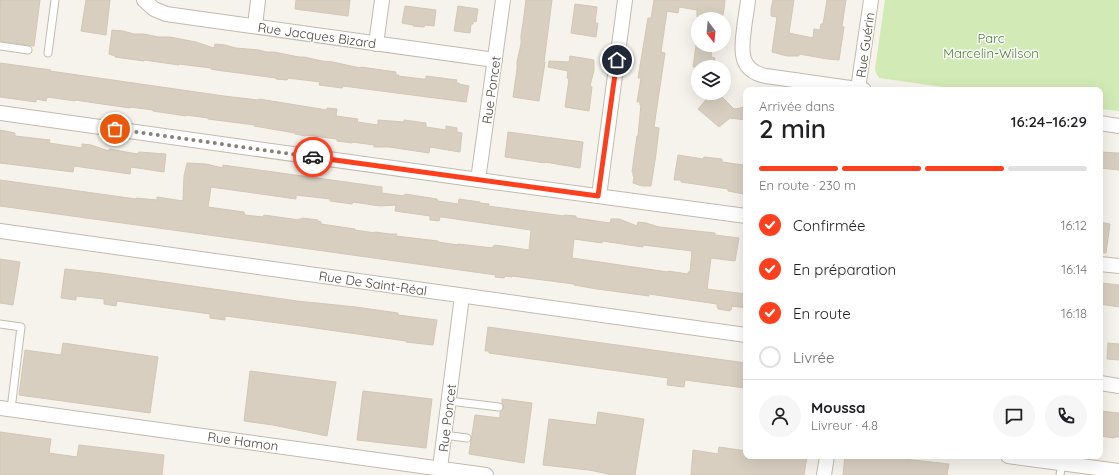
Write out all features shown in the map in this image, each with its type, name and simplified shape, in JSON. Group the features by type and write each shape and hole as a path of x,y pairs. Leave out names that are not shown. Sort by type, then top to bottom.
{"street":[{"name":"Rue Jacques Bizard","path":"144,0 150,7 162,13 495,60"},
{"path":"255,26 258,0"},
{"path":"376,44 382,0"},
{"name":"Rue Poncet","path":"478,180 503,0"},
{"path":"598,196 625,0"},
{"path":"748,0 742,49 745,62 750,69 762,76 840,87"},
{"name":"Rue Guérin","path":"861,87 871,0"},
{"path":"0,112 478,180 743,216"},
{"path":"1103,123 1119,126"},
{"name":"Rue De Saint-Réal","path":"0,231 743,335"},
{"path":"1103,264 1119,266"},
{"name":"Rue Poncet","path":"440,468 462,296"},
{"path":"1103,383 1119,386"},
{"name":"Rue Hamon","path":"5,408 486,475"},
{"path":"824,475 827,459"},
{"path":"1020,459 1061,469 1114,472"}],"lane":[{"path":"48,53 55,0"},
{"path":"0,46 28,50"},
{"path":"0,324 21,327 5,408"},
{"path":"449,401 499,407"},
{"path":"444,435 467,438"}],"green space":[{"name":"Parc Marcelin-Wilson","path":"885,0 1119,0 1119,111 1103,109 1103,87 944,87 879,78 875,69"}],"building":[{"path":"0,0 40,0 34,46 0,41"},
{"path":"86,0 110,0 106,35 81,31"},
{"path":"296,0 350,0 348,16 295,9"},
{"path":"526,0 552,0 539,101 513,97"},
{"path":"654,0 725,0 724,12 697,12 697,10 679,7 678,13 667,11 661,52 665,53 654,127 659,128 656,154 651,186 642,186 633,183 634,177 632,172 641,105 640,102 637,102 641,78 638,78 648,18 651,18"},
{"path":"773,0 794,0 789,33 813,38 814,29 820,30 821,24 823,24 827,0 846,0 839,60 799,54 799,56 787,56 772,52 777,17 771,16"},
{"path":"575,4 597,7 595,23 598,23 596,37 571,33"},
{"path":"405,6 436,10 434,26 413,26 402,23"},
{"path":"458,6 478,9 476,22 473,21 473,24 471,24 470,33 454,31"},
{"path":"112,30 158,37 170,37 196,42 214,48 215,44 274,52 360,68 396,72 396,75 399,75 398,76 426,79 426,76 457,80 456,83 469,86 466,102 343,86 342,88 319,85 320,82 288,78 287,80 276,79 211,68 115,57 109,54"},
{"path":"695,52 711,52 711,57 715,58 715,60 694,60"},
{"path":"570,56 594,60 594,70 590,86 592,87 589,111 565,107 569,79 567,78 568,71 548,67 549,61 569,62"},
{"path":"0,63 224,96 259,99 327,110 327,108 337,109 336,116 358,119 357,122 378,125 378,120 404,122 404,120 426,123 426,127 446,130 446,126 457,128 457,132 462,133 460,152 430,147 429,153 389,147 374,147 374,145 305,136 254,126 255,125 75,100 47,97 46,101 36,99 36,102 0,97"},
{"path":"706,100 725,100 734,109 743,108 743,120 730,118 719,127 698,109"},
{"path":"0,130 15,133 15,136 50,140 49,143 82,148 82,144 91,145 109,151 109,149 138,154 139,152 166,154 164,172 131,167 130,174 74,166 73,172 0,163"},
{"path":"508,132 583,142 580,168 505,157"},
{"path":"1103,152 1119,153 1119,170 1103,168"},
{"path":"678,155 703,159 704,157 722,159 722,162 743,165 743,194 728,191 728,189 674,180"},
{"path":"187,163 206,164 223,168 223,165 382,187 382,193 404,196 405,194 458,204 459,199 489,204 488,206 564,216 576,216 576,218 610,223 611,219 619,219 637,226 638,222 659,227 715,233 715,235 739,238 735,261 711,258 707,289 743,294 743,308 732,306 730,311 718,309 717,304 649,294 649,296 512,276 505,276 504,278 495,277 496,275 0,206 0,180 136,199 157,200 157,197 183,201 184,176","holes":["211,187 296,199 296,195 330,199 330,201 352,204 353,202 380,206 396,205 395,211 430,216 430,220 439,221 440,217 442,217 531,230 529,250 495,245 493,248 458,245 396,236 397,234 375,233 321,224 318,220 302,218 299,220 264,215 263,217 245,215 244,212 208,207","574,239 602,243 602,241 643,247 643,245 692,251 690,272 688,272 688,274 668,272 572,258"]},
{"path":"1103,223 1110,224 1106,253 1103,253"},
{"path":"0,259 20,262 13,305 0,303"},
{"path":"65,269 297,301 356,307 398,313 398,315 437,320 433,345 225,316 225,320 210,318 210,314 117,301 116,306 104,304 104,299 76,296 76,300 61,298"},
{"path":"1103,283 1119,285 1119,307 1103,304"},
{"path":"488,327 743,363 743,388 685,380 684,387 667,385 668,378 489,353 489,351 485,351"},
{"path":"63,343 158,357 150,413 19,395 25,350 61,355"},
{"path":"1108,343 1119,344 1119,360 1107,359"},
{"path":"250,371 336,382 327,436 273,425 244,421"},
{"path":"363,391 432,399 426,448 357,440"},
{"path":"502,399 532,403 524,463 469,454 475,415 500,418 500,412 504,408"},
{"path":"1103,411 1119,413 1119,437 1103,436"},
{"path":"598,412 644,419 635,475 613,475 589,470 543,465 549,419 596,425"},
{"path":"0,432 51,439 49,453 77,457 79,445 164,455 162,475 0,475"},
{"path":"719,447 743,451 743,459 807,459 804,475 691,475 693,450 718,454"},
{"path":"845,459 904,459 949,464 947,475 843,475"}],"way so far":[{"path":"115,129 313,157"}],"route":[{"path":"313,157 598,196 617,60"}]}
